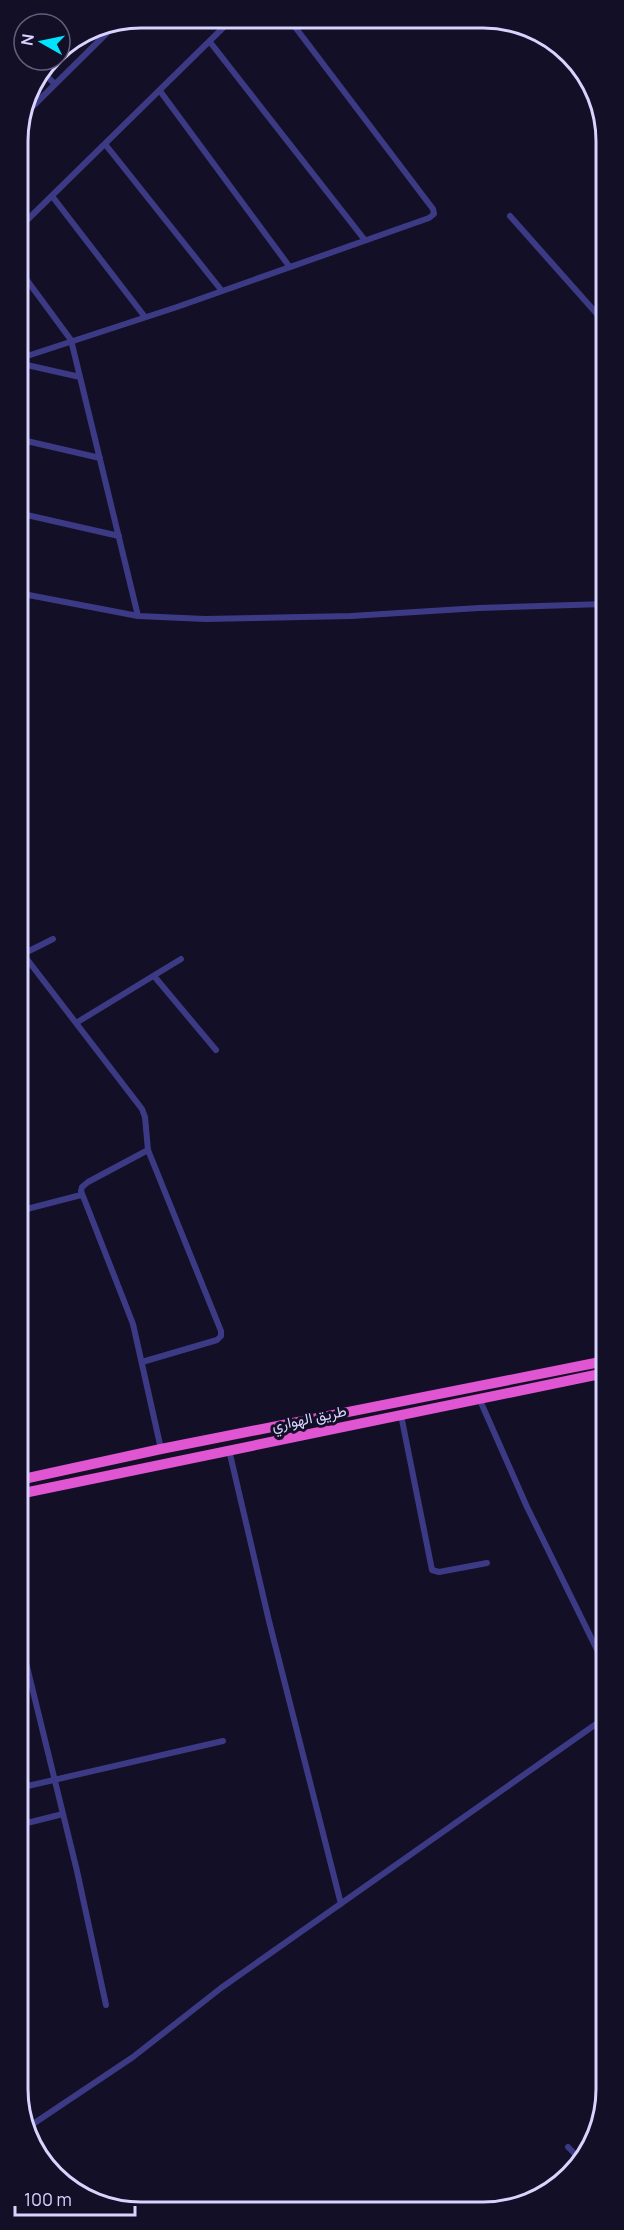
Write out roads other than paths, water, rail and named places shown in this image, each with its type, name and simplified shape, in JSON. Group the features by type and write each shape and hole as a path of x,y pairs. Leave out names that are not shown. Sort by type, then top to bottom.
{"highway":[{"name":"طريق الهواري","path":"28,1478 161,1449 595,1363"},
{"name":"طريق الهواري","path":"28,1492 595,1375"}],"street":[{"path":"29,218 223,29"},
{"path":"29,357 71,340 222,291 364,239 429,218 434,214 433,209 297,29"},
{"path":"36,104 105,35"},
{"path":"210,42 364,239"},
{"path":"49,78 55,84"},
{"path":"160,91 289,266"},
{"path":"105,144 222,291"},
{"path":"52,196 145,317"},
{"path":"510,216 596,313"},
{"path":"29,283 71,340 138,616"},
{"path":"29,364 80,377"},
{"path":"29,442 100,458"},
{"path":"29,516 119,537"},
{"path":"29,595 138,616 205,619 351,616 479,608 596,604"},
{"path":"29,951 53,939"},
{"path":"76,1023 181,959"},
{"path":"29,964 142,1109 145,1117 148,1150 221,1331 221,1336 217,1340 142,1362"},
{"path":"154,976 216,1050"},
{"path":"148,1150 88,1182 82,1187 81,1195 133,1324 161,1449"},
{"path":"28,1209 81,1195"},
{"path":"479,1398 527,1507 595,1646"},
{"path":"401,1414 432,1570 439,1572 487,1563"},
{"path":"229,1450 274,1642 341,1904"},
{"path":"28,1672 106,2005"},
{"path":"34,2123 133,2057 221,1988 595,1725"},
{"path":"28,1786 223,1741"},
{"path":"28,1823 63,1814"},
{"path":"568,2147 574,2153"}]}
